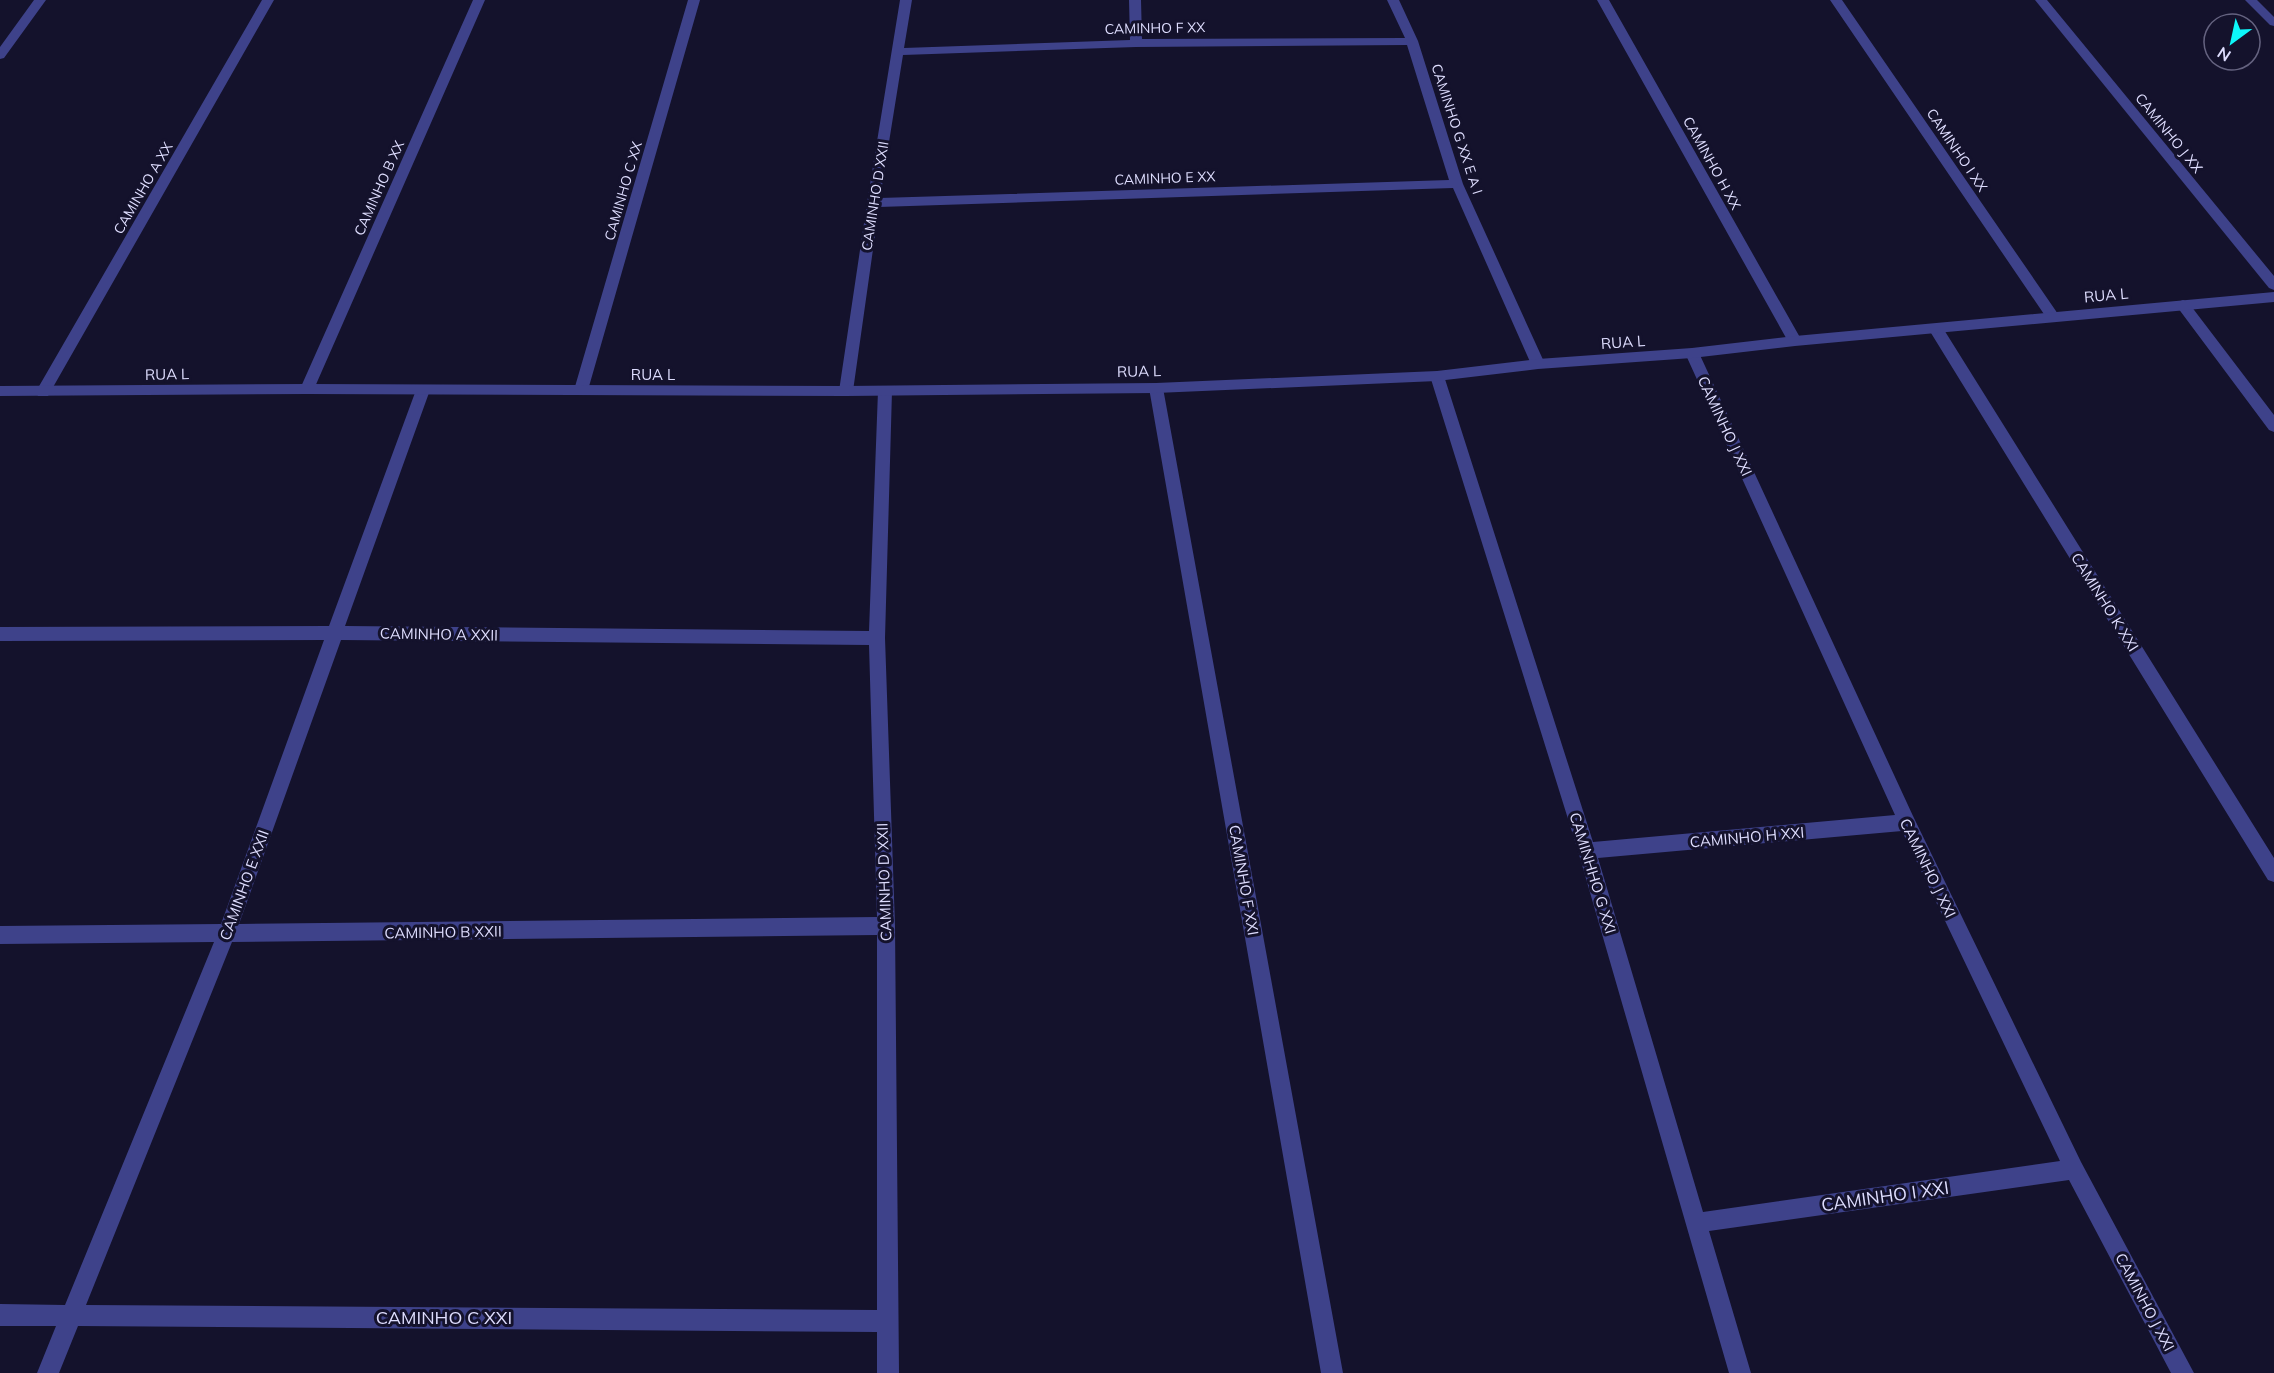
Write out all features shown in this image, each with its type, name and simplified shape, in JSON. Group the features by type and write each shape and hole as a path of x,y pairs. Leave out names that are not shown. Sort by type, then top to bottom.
{"street":[{"path":"0,55 40,0"},
{"name":"CAMINHO A XX","path":"43,392 268,0"},
{"name":"CAMINHO B XX","path":"307,389 479,0"},
{"name":"CAMINHO C XX","path":"581,390 694,0"},
{"name":"CAMINHO D XXII","path":"846,392 873,203 906,0"},
{"path":"1134,0 1136,43"},
{"name":"CAMINHO G XX E A I","path":"1393,0 1412,41 1457,184 1538,364"},
{"name":"CAMINHO H XX","path":"1603,0 1795,341"},
{"name":"CAMINHO I XX","path":"1836,0 2053,317"},
{"name":"CAMINHO J XX","path":"2041,0 2274,285"},
{"path":"2251,0 2274,23"},
{"name":"CAMINHO F XX","path":"898,52 1136,43 1412,41"},
{"name":"CAMINHO E XX","path":"873,203 1457,184"},
{"name":"RUA L","path":"0,391 307,389 846,392 1156,388 1437,376 1538,364 1692,353 1795,341 2274,297"},
{"path":"2183,305 2274,426"},
{"name":"CAMINHO K XXI","path":"1936,329 2274,874"},
{"name":"CAMINHO J XXI","path":"1692,353 1906,822 2074,1169 2183,1373"},
{"name":"CAMINHHO G XXI","path":"1437,376 1587,851 1740,1373"},
{"name":"CAMINHO F XXI","path":"1156,388 1332,1373"},
{"name":"CAMINHO E XXII","path":"48,1373 226,934 337,633 423,390"},
{"name":"CAMINHO D XXII","path":"885,391 877,638 886,926 888,1373"},
{"name":"CAMINHO A XXII","path":"0,634 337,633 877,638"},
{"name":"CAMINHO H XXI","path":"1587,851 1906,822"},
{"name":"CAMINHO B XXII","path":"0,935 886,926"},
{"name":"CAMINHO I XXI","path":"1696,1223 2074,1169"},
{"name":"CAMINHO C XXI","path":"0,1315 888,1321"}]}
